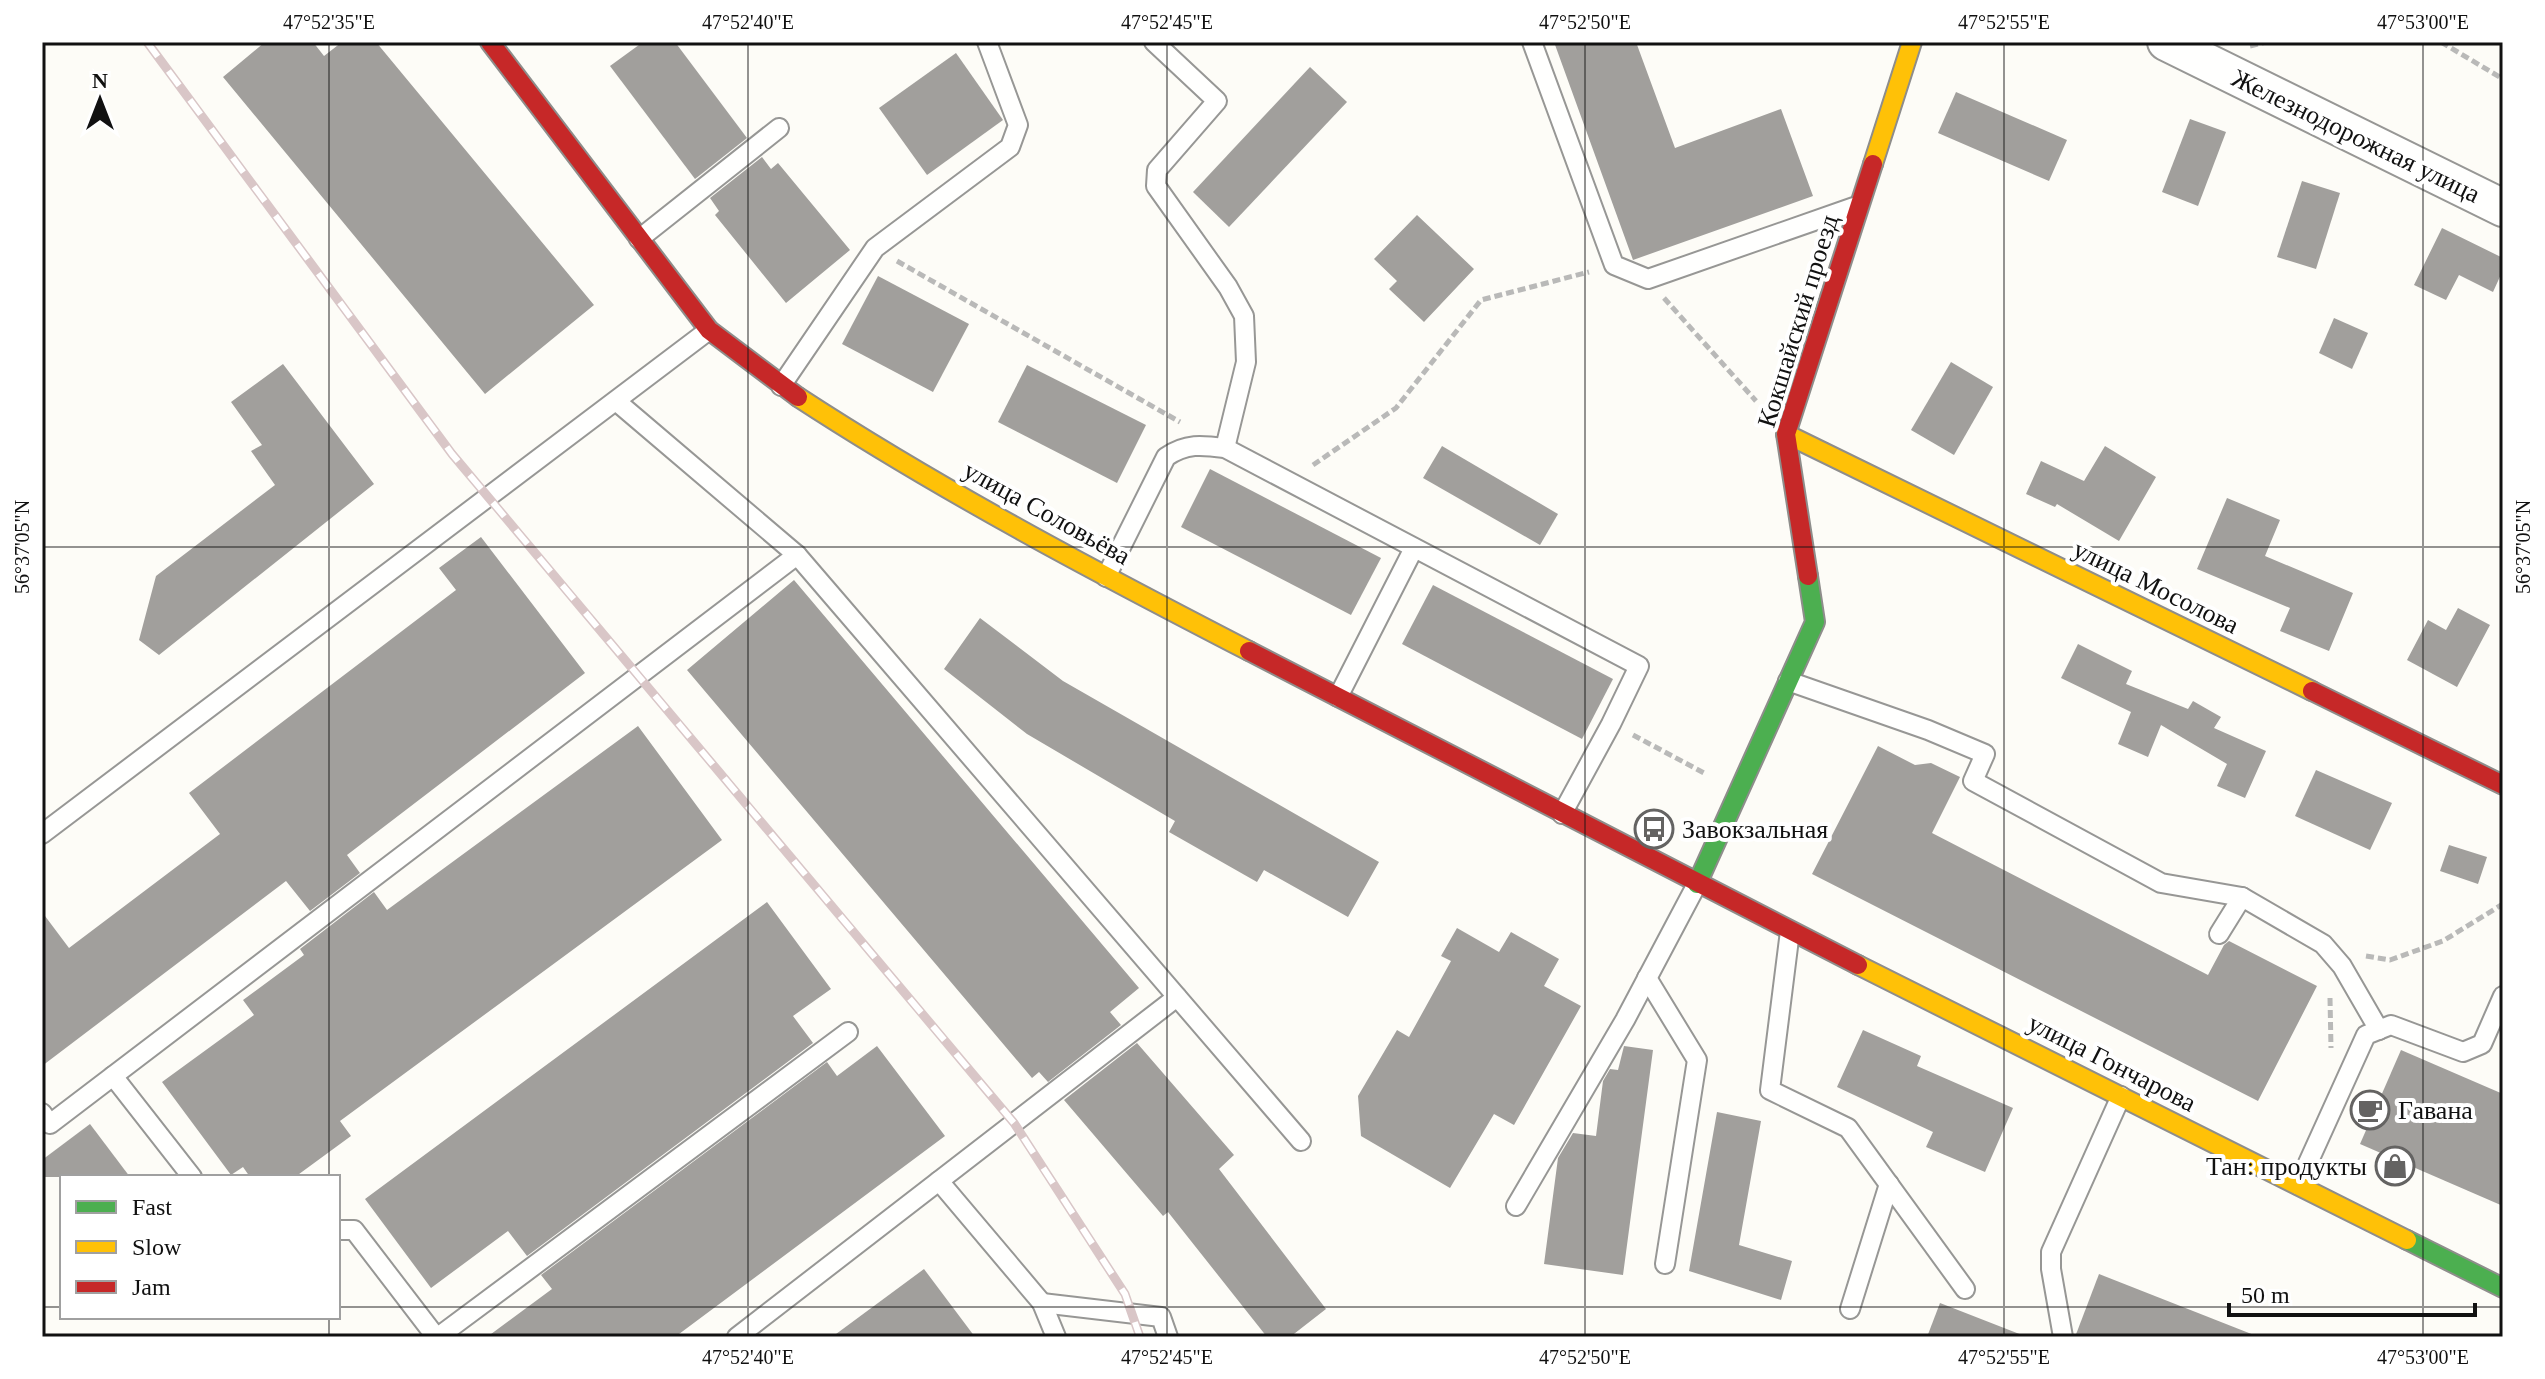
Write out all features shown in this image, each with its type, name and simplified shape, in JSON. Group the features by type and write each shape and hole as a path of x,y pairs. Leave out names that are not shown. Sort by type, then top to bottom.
{"street":[{"name":"улица Соловьёва","path":"490,42 709,330 781,386 858,436 1106,577 1697,884"},
{"name":"Кокшайский проезд","path":"1697,884 1815,622 1786,434 1912,42"},
{"name":"Железнодорожная улица","path":"2181,46 2503,208"},
{"name":"улица Мосолова","path":"1786,434 2503,785"},
{"name":"улица Гончарова","path":"1697,884 2503,1288"}],"lane":[{"path":"781,386 875,248 1010,147 1018,125 987,42"},
{"path":"1154,42 1217,101 1157,170 1156,186 1228,287 1244,316 1246,362 1225,448"},
{"path":"1532,42 1614,265 1648,279 1861,205"},
{"path":"639,239 779,128"},
{"path":"42,834 709,330"},
{"path":"616,401 797,555 1301,1141"},
{"path":"1106,577 1166,457 1180,447 1198,444 1225,448 1639,666 1562,814"},
{"path":"1338,697 1414,548"},
{"path":"42,1113 50,1124 797,555"},
{"path":"1788,681 1928,730 1985,754 1973,781 2161,883 2242,897 2323,944 2342,966 2379,1030"},
{"path":"1516,1206 1625,1020 1697,884"},
{"path":"2219,934 2242,897"},
{"path":"1790,931 1770,1090 1848,1128 1965,1289"},
{"path":"1647,978 1697,1060 1665,1264"},
{"path":"2298,1185 2366,1035 2391,1025 2463,1052 2482,1044 2503,996"},
{"path":"737,1337 1177,997"},
{"path":"340,1230 354,1230 437,1337 848,1032"},
{"path":"113,1076 190,1175"},
{"path":"2063,1337 2051,1252 2121,1096"},
{"path":"939,1181 1042,1303 1056,1337"},
{"path":"1850,1309 1889,1184"},
{"path":"1042,1303 1161,1317 1168,1337"}],"path":[{"path":"2441,42 2503,79"},
{"path":"875,248 1225,448"},
{"path":"1289,482 1396,408 1481,300 1614,265"},
{"path":"1648,279 1786,434"},
{"path":"1611,724 1739,791"},
{"path":"2332,1109 2329,950 2390,960 2443,941 2503,904"}],"building":[{"path":"265,42 313,42 324,56 342,42 376,42 594,305 485,394 223,77"},
{"path":"643,42 675,42 747,138 695,179 610,66"},
{"path":"1554,42 1636,42 1675,148 1781,109 1813,196 1633,260"},
{"path":"956,53 1003,120 927,175 879,108"},
{"path":"1310,67 1347,102 1229,227 1193,192"},
{"path":"1956,92 2067,140 2049,181 1938,133"},
{"path":"2190,119 2226,132 2198,206 2162,192"},
{"path":"762,157 771,169 778,163 850,250 786,303 715,215 719,211 710,198"},
{"path":"2302,181 2340,193 2316,269 2277,257"},
{"path":"1417,215 1474,269 1424,322 1389,289 1397,281 1374,259"},
{"path":"2442,228 2503,258 2503,270 2493,292 2459,275 2446,300 2414,285"},
{"path":"878,276 969,324 933,392 842,344"},
{"path":"2334,318 2368,333 2352,369 2319,353"},
{"path":"1951,362 1993,387 1954,455 1911,430"},
{"path":"283,364 374,484 159,655 139,640 156,576 275,485 251,451 262,445 231,402"},
{"path":"1027,365 1146,425 1117,483 998,422"},
{"path":"1442,446 1558,514 1540,545 1423,478"},
{"path":"2105,446 2156,477 2119,541 2057,504 2055,507 2026,494 2041,461 2084,481"},
{"path":"1210,469 1381,558 1351,615 1181,527"},
{"path":"2227,498 2280,520 2265,556 2353,593 2329,651 2280,631 2290,608 2197,569"},
{"path":"481,537 585,673 347,855 360,873 310,911 286,881 42,1066 42,912 69,948 220,834 189,793 456,590 439,568"},
{"path":"794,580 1139,988 1110,1012 1121,1025 1048,1082 1039,1072 1032,1078 687,670"},
{"path":"1433,585 1613,679 1582,739 1402,644"},
{"path":"2458,608 2490,625 2457,687 2407,660 2428,620 2446,630"},
{"path":"980,618 1063,681 1379,862 1348,917 1264,870 1257,882 1169,832 1175,821 1027,734 944,669"},
{"path":"2078,644 2132,671 2126,684 2188,709 2193,701 2221,717 2214,728 2266,751 2245,798 2217,786 2227,764 2161,725 2148,757 2118,744 2131,712 2061,678"},
{"path":"638,726 722,840 340,1121 351,1136 298,1175 249,1175 243,1167 231,1175 162,1082 254,1015 243,1000 304,955 300,949 374,892 387,910"},
{"path":"1878,746 1915,765 1931,763 1960,777 1932,833 2208,975 2229,941 2317,986 2258,1101 1812,874"},
{"path":"2316,770 2392,803 2370,850 2295,816"},
{"path":"2449,845 2487,857 2478,884 2440,871"},
{"path":"767,902 831,989 793,1016 813,1043 527,1256 508,1231 431,1288 365,1199"},
{"path":"1457,928 1499,952 1511,932 1559,959 1544,986 1581,1006 1514,1125 1494,1114 1450,1188 1361,1136 1358,1096 1397,1030 1409,1037 1451,961 1441,956"},
{"path":"1863,1030 1921,1056 1917,1066 2013,1108 1985,1172 1926,1147 1933,1132 1837,1087"},
{"path":"1137,1043 1234,1155 1219,1169 1326,1309 1290,1337 1267,1337 1168,1212 1163,1216 1064,1100"},
{"path":"877,1046 945,1136 675,1337 487,1337 552,1289 541,1275 827,1062 837,1076"},
{"path":"1624,1046 1653,1050 1623,1275 1544,1264 1558,1158 1573,1133 1596,1136 1603,1081 1610,1069 1618,1070"},
{"path":"2401,1050 2503,1094 2503,1206 2360,1144"},
{"path":"1717,1112 1761,1121 1739,1245 1792,1261 1781,1300 1689,1271"},
{"path":"90,1124 128,1175 42,1177 42,1160"},
{"path":"924,1269 975,1337 832,1337"},
{"path":"2099,1274 2254,1335 2254,1337 2075,1337"},
{"path":"1940,1303 2022,1335 2022,1337 1927,1337"}],"railway":[{"path":"147,42 452,454 1014,1123 1125,1294 1140,1337"}],"traffic: fast":[{"path":"1697,884 1815,622 1808,576"},
{"path":"2407,1240 2503,1288"}],"traffic: slow":[{"path":"1873,164 1912,42"},
{"path":"798,397 964,498 1249,651"},
{"path":"1786,434 2312,691"},
{"path":"1858,965 2407,1240"}],"traffic: jam":[{"path":"490,42 709,330 798,397"},
{"path":"1808,576 1786,434 1873,164"},
{"path":"1249,651 1858,965"},
{"path":"2312,691 2503,785"}],"place":[{"name":"Завокзальная","path":"1654,829"},
{"name":"Гавана","path":"2370,1110"},
{"name":"Тан: продукты","path":"2395,1166"}]}
